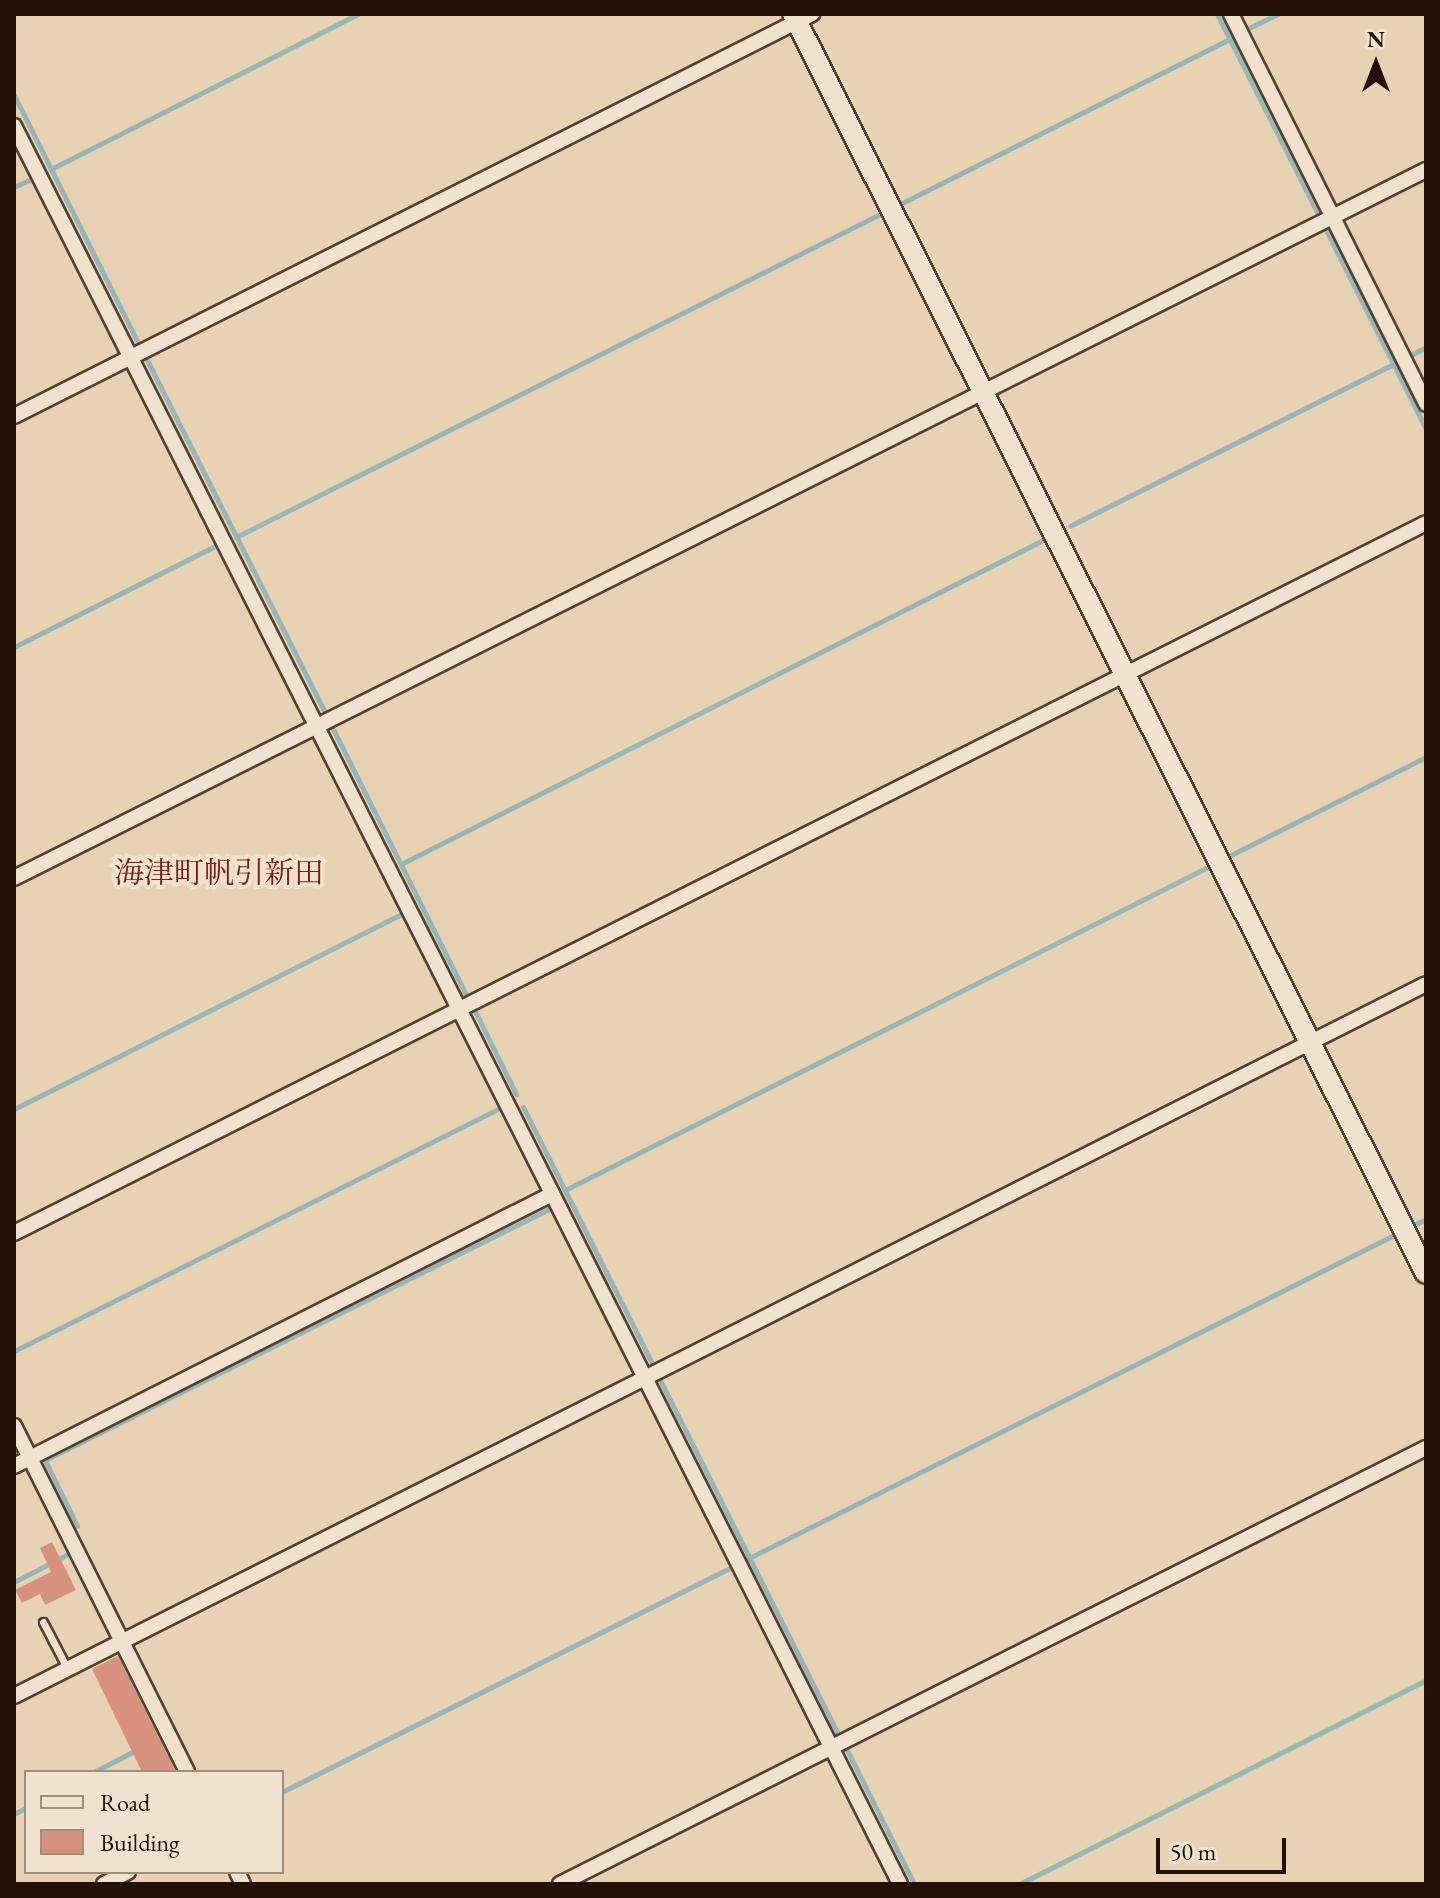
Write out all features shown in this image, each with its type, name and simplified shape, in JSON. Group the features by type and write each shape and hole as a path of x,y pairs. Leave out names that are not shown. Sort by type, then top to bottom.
{"street":[{"path":"1231,14 1426,404"},
{"path":"14,416 801,16 981,392 1426,1273"},
{"path":"14,126 900,1884"},
{"path":"14,878 1426,170"},
{"path":"14,1233 1426,523"},
{"path":"14,1696 1426,984"},
{"path":"14,1466 552,1194"},
{"path":"14,1426 186,1770"},
{"path":"560,1884 1426,1448"},
{"path":"104,1884 124,1874"}],"lane":[{"path":"43,1622 67,1668"}],"building":[{"path":"52,1542 76,1590 45,1605 40,1594 22,1603 15,1590 51,1572 40,1548"},
{"path":"118,1656 175,1770 141,1770 92,1669"}],"waterway":[{"path":"51,169 358,14"},
{"path":"1217,14 1319,216"},
{"path":"1249,28 1278,14"},
{"path":"902,203 1230,39"},
{"path":"14,95 139,345"},
{"path":"14,187 31,179"},
{"path":"236,537 880,214"},
{"path":"1324,226 1426,429"},
{"path":"1411,355 1426,347"},
{"path":"146,358 326,715"},
{"path":"1070,526 1399,361"},
{"path":"401,864 1043,540"},
{"path":"14,647 217,545"},
{"path":"332,727 467,997"},
{"path":"1231,855 1426,757"},
{"path":"565,1190 1208,867"},
{"path":"14,1109 404,913"},
{"path":"475,1011 516,1094"},
{"path":"523,1107 654,1367"},
{"path":"14,1351 500,1108"},
{"path":"77,1526 45,1460 549,1209"},
{"path":"1416,1224 1426,1219"},
{"path":"743,1561 1394,1235"},
{"path":"661,1382 840,1738"},
{"path":"14,1582 70,1553"},
{"path":"284,1791 732,1567"},
{"path":"1019,1884 1426,1680"},
{"path":"98,1770 136,1750"},
{"path":"847,1750 914,1884"},
{"path":"14,1814 24,1809"}],"district":[{"name":"海津町帆引新田","path":"219,873"}]}
